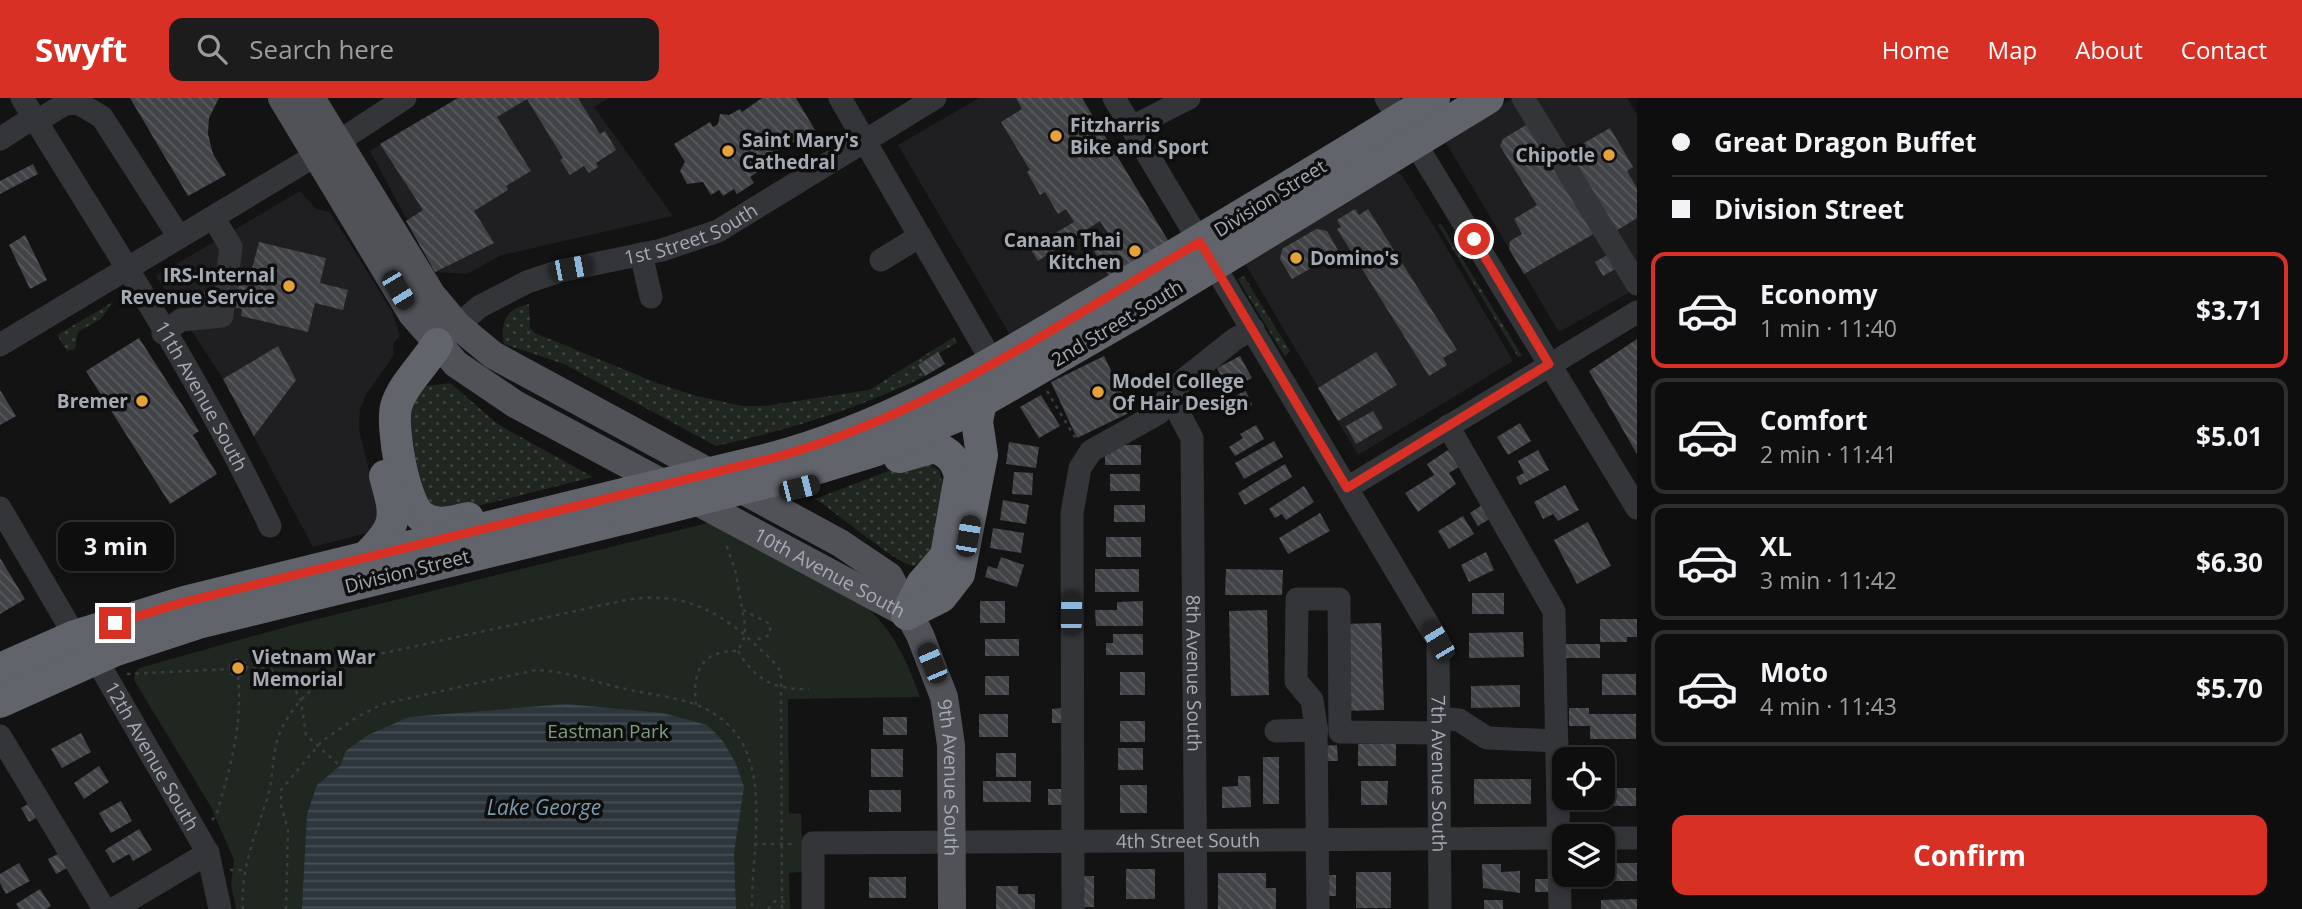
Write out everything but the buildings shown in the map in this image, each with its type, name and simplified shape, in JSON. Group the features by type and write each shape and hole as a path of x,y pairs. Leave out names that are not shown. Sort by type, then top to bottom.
{"highway":[{"path":"1400,120 1434,98"},
{"name":"2nd Street South","path":"721,495 809,478 910,436 981,402 1207,254 1400,120 1488,98"},
{"name":"Division Street","path":"0,702 96,659 198,623 627,505 882,421 924,402 993,363 1207,254"},
{"path":"447,335 400,396 394,419 409,495 419,515 433,523 449,523 587,497"},
{"path":"366,557 387,537 394,519 374,428 378,403 411,353 447,335"},
{"path":"907,614 941,597 958,574 982,455 977,421 981,402"},
{"path":"809,478 933,447 950,455 957,464 958,485 946,556 922,584 907,614"},
{"name":"Division Street","path":"0,669 75,636 184,602 366,557 587,497 627,505 721,495"}],"main road":[{"path":"282,98 327,148"},
{"path":"311,98 327,148"},
{"name":"10th Avenue South","path":"327,148 412,314 840,542 889,576 907,614"},
{"name":"9th Avenue South","path":"907,614 926,649 944,697 951,745 952,909"}],"street":[{"path":"0,345 405,98"},
{"path":"839,98 993,363"},
{"name":"1st Street South","path":"447,335 486,302 527,282 560,271 641,254 718,231 935,98"},
{"name":"7th Avenue South","path":"1114,98 1254,328 1438,641 1440,909"},
{"path":"1132,127 1189,98"},
{"path":"1523,98 1637,284"},
{"path":"0,139 31,112 78,103 102,117 179,237"},
{"name":"11th Avenue South","path":"31,112 232,449 270,526"},
{"path":"1400,120 1637,508"},
{"path":"163,333 181,320 222,316 232,247 213,217"},
{"path":"881,260 920,236"},
{"path":"641,254 651,297"},
{"path":"1347,488 1637,312"},
{"path":"1073,909 1070,663 1072,513 1080,468 1087,457 1105,441 1159,413 1169,395 1235,339 1254,328"},
{"name":"8th Avenue South","path":"1169,395 1192,438 1196,909"},
{"path":"1448,426 1554,611 1561,824"},
{"path":"0,508 75,636"},
{"path":"1318,909 1317,730 1312,700 1296,681 1297,599 1339,599 1340,732 1439,726 1459,720 1487,738 1557,741"},
{"name":"12th Avenue South","path":"96,659 208,853 220,909"},
{"path":"1276,731 1317,730"},
{"path":"0,736 104,909"},
{"path":"805,838 813,909"},
{"name":"4th Street South","path":"805,838 952,842 1552,838"},
{"path":"1615,838 1637,838"},
{"path":"114,909 208,853"},
{"path":"1560,909 1561,887"}],"path":[{"path":"1043,384 1087,457"},
{"path":"725,541 735,569 743,610 745,636 738,652"},
{"path":"243,909 244,870 268,795 278,737 301,701 340,668 370,656 638,598 673,597 722,617 753,641 779,668 782,688 779,845 782,909"},
{"path":"743,610 770,624 770,635 753,641"},
{"path":"738,652 762,681 782,688 809,689"},
{"path":"696,705 694,681 701,663 715,654 738,652"},
{"path":"230,669 237,660 245,667 270,669 282,675 292,684 301,701 306,735 340,766"},
{"path":"238,676 244,673 245,667"},
{"path":"124,675 230,669 238,676 240,714 236,750 216,816 212,820"},
{"path":"286,909 288,830 281,805 281,790 297,768 318,747 341,727 383,704 536,670 559,672 696,705 726,722 740,736 750,754 756,784 751,909"},
{"path":"754,845 797,844 805,838"},
{"path":"234,869 244,870"},
{"path":"768,909 771,903 790,902"}],"shaded area":[{"path":"458,98 609,98 594,107 673,216 502,255 467,274 435,272 370,151"},
{"path":"979,98 1082,98 1169,242 1010,335 898,145"},
{"path":"1513,98 1627,98 1637,115 1637,288 1559,332 1446,143 1448,138"},
{"path":"1393,171 1401,174 1513,361 1358,455 1246,265 1248,259"},
{"path":"300,191 316,209 330,212 392,311 400,336 393,344 394,355 367,393 360,409 359,430 380,513 370,532 313,547 223,379 156,276"}],"green space":[{"path":"1441,224 1522,356 1518,357 1438,225"},
{"path":"1244,276 1290,351 1285,357 1238,279"},
{"path":"113,302 101,319 78,332 75,349 67,351 57,335"},
{"path":"529,304 530,328 535,333 657,383 693,395 742,406 764,406 869,390 954,337 957,343 918,365 925,376 900,388 822,417 716,446 564,364 504,344 503,329 506,317 515,309"},
{"path":"450,383 499,425 593,477 450,513 435,506 426,498 417,476 409,439 409,417 411,406 426,386"},
{"path":"923,460 939,470 944,489 935,548 914,566 881,548 815,499"},
{"name":"Eastman Park","path":"720,520 869,609 900,650 920,697 788,699 789,813 801,814 803,872 789,873 790,909 236,909 231,884 234,860 211,807 134,680 135,672 139,668 293,625"}],"water":[{"name":"Lake George","path":"566,704 663,713 707,725 723,741 736,764 744,787 734,853 736,909 302,909 307,814 317,785 340,766 346,751 368,735 409,717"}],"place":[{"name":"Fitzharris Bike and Sport","path":"1056,136"},
{"name":"Saint Mary's Cathedral","path":"728,151"},
{"name":"Chipotle","path":"1609,155"},
{"name":"Canaan Thai Kitchen","path":"1135,251"},
{"name":"Domino's","path":"1296,258"},
{"name":"IRS-Internal Revenue Service","path":"289,286"},
{"name":"Model College Of Hair Design","path":"1098,392"},
{"name":"Bremer","path":"142,401"},
{"name":"Vietnam War Memorial","path":"238,668"}],"route":[{"path":"115,623 184,602 769,459 852,433 958,384 1200,242 1254,328 1347,488 1549,364 1474,239"}]}
